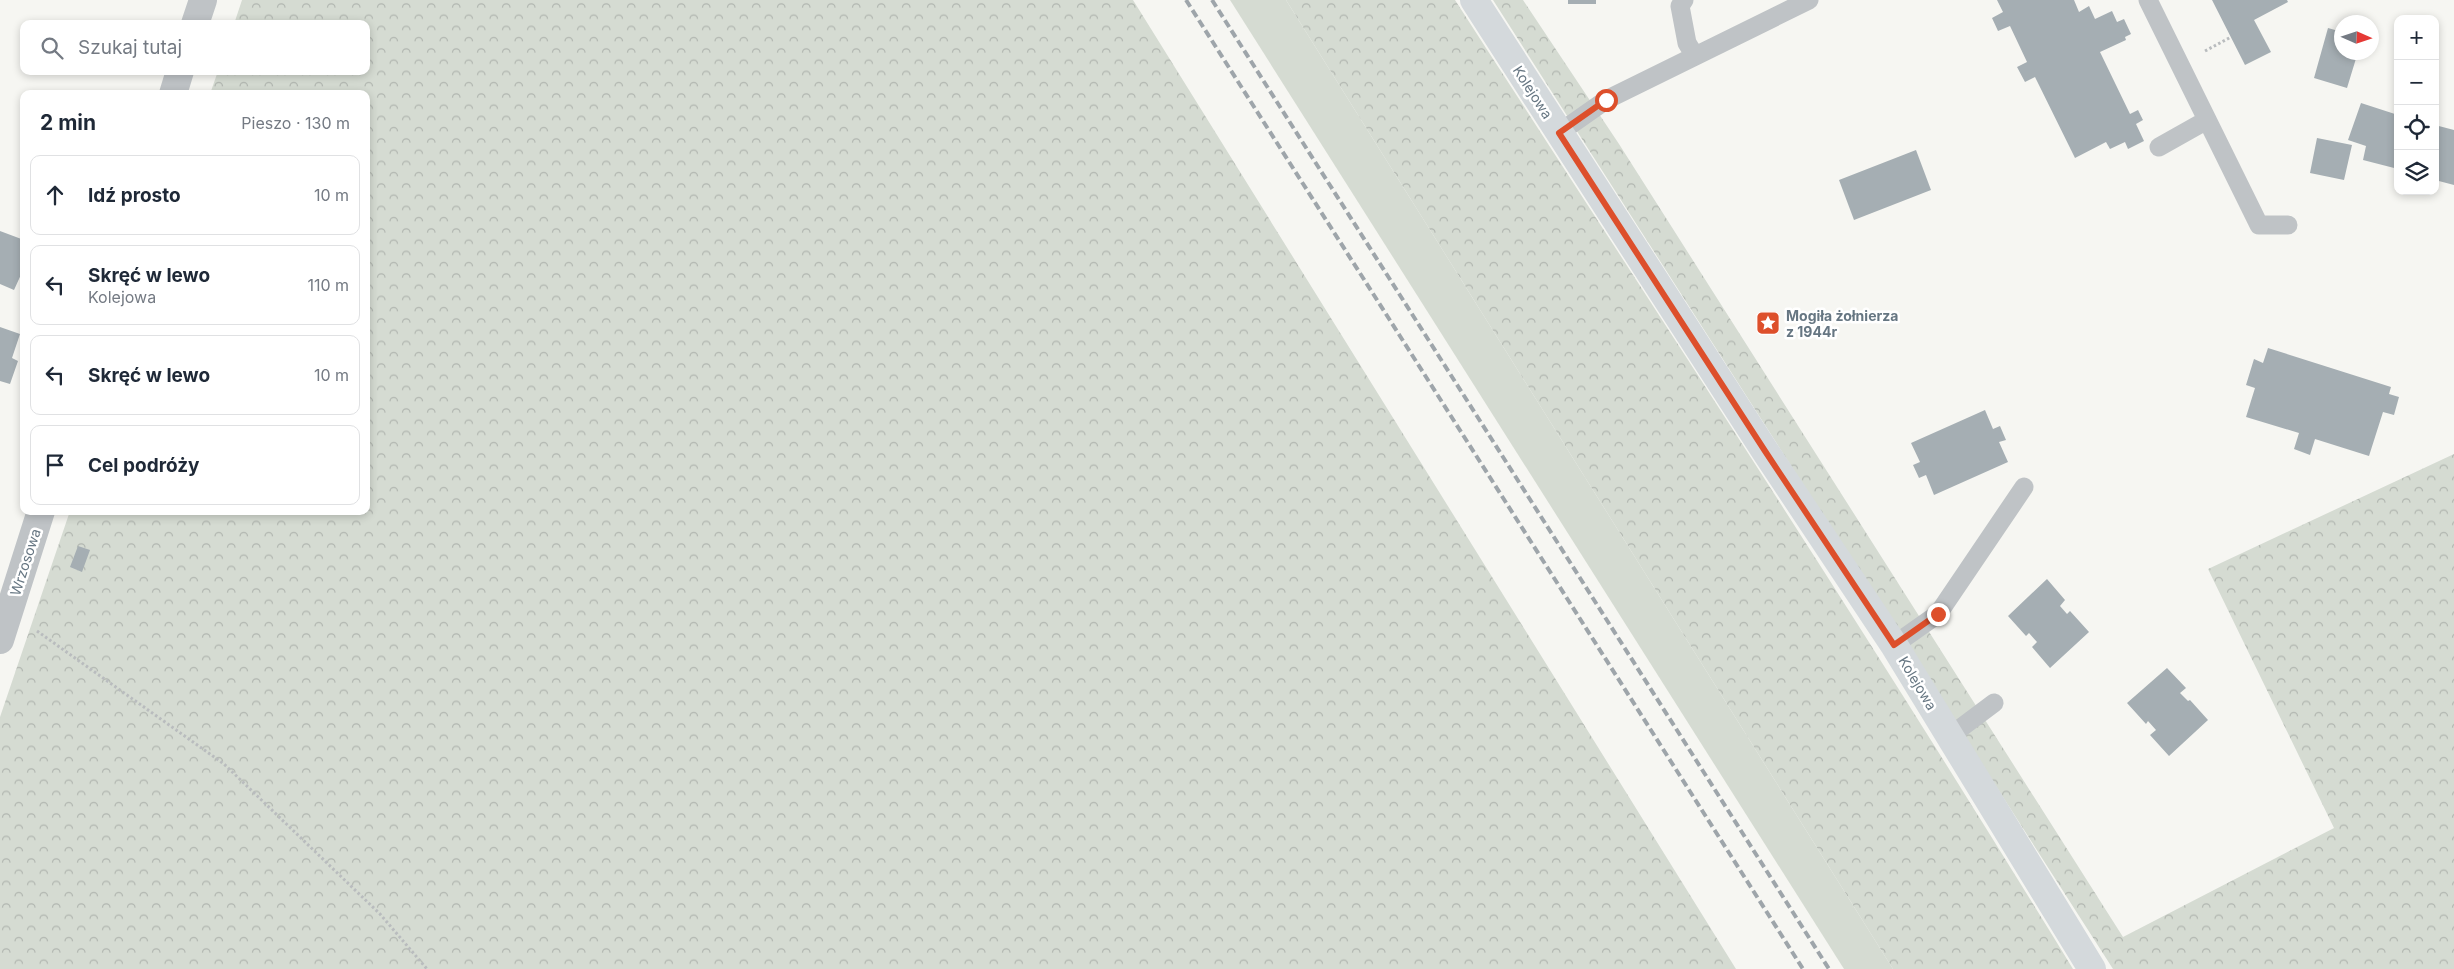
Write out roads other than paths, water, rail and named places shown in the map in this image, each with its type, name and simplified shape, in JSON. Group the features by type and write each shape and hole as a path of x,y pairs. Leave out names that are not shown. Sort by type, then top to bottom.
{"street":[{"path":"197,20 203,0"},
{"name":"Kolejowa","path":"1474,0 1765,451 1894,645 2092,969"},
{"path":"174,90 179,75"},
{"name":"Wrzosowa","path":"0,640 40,515"}],"lane":[{"path":"1684,0 1680,6 1687,43 1694,56"},
{"path":"1559,133 1606,100 1809,0"},
{"path":"2148,0 2259,225 2288,225"},
{"path":"2159,147 2207,120"},
{"path":"1894,645 1938,614 2024,487"},
{"path":"1950,736 1994,703"}],"railway":[{"path":"1186,0 1803,969"},
{"path":"1212,0 1829,969"}],"place":[{"name":"Mogiła żołnierza z 1944r","path":"1768,323"}]}
